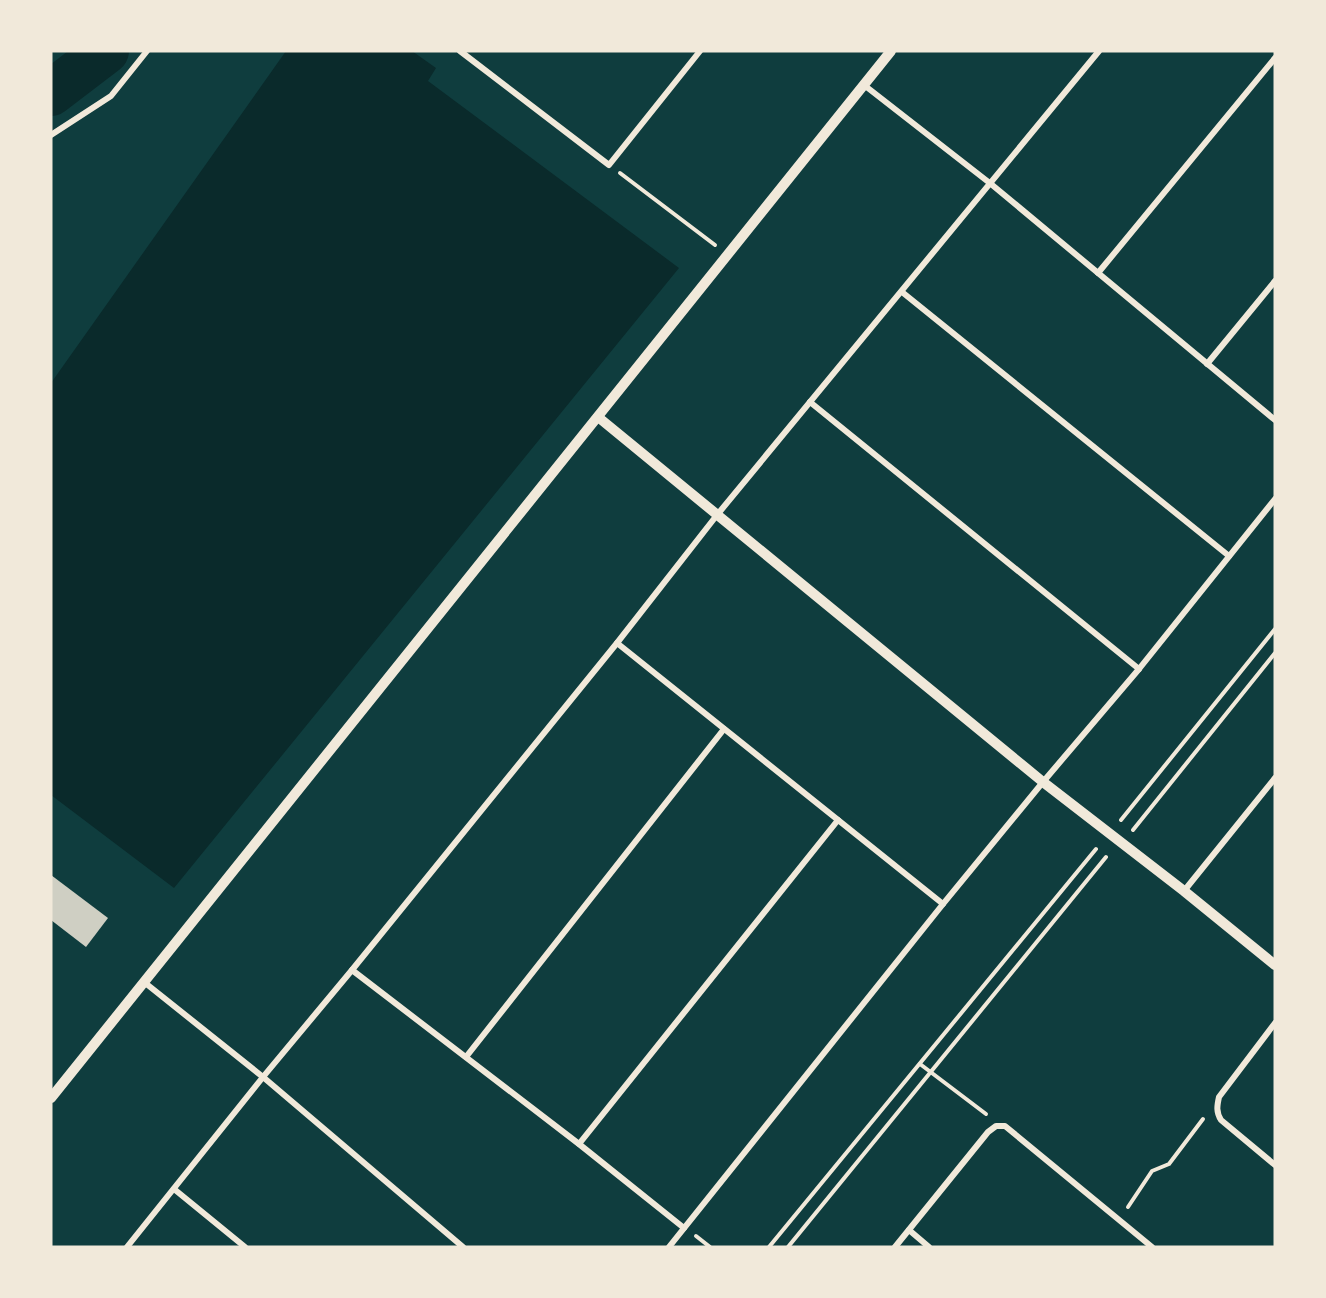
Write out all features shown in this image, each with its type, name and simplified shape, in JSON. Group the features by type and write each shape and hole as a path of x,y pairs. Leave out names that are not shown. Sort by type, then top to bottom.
{"street":[{"path":"51,135 111,96 147,51"},
{"path":"460,51 609,165 697,52"},
{"path":"51,1098 891,51"},
{"path":"127,1247 717,515 1099,51"},
{"path":"1098,273 1275,58"},
{"path":"864,84 991,184 1275,420"},
{"path":"1207,364 1275,281"},
{"path":"902,292 1230,556"},
{"path":"810,402 1139,669"},
{"path":"598,417 1043,782 1275,965"},
{"path":"669,1247 943,904 1139,669 1275,499"},
{"path":"616,643 943,904"},
{"path":"466,1057 724,729"},
{"path":"1184,891 1275,777"},
{"path":"579,1144 838,820"},
{"path":"352,970 579,1144 684,1228"},
{"path":"144,982 263,1077 464,1247"},
{"path":"1275,1023 1219,1096 1217,1113 1221,1120 1275,1165"},
{"path":"895,1247 988,1132 996,1126 1005,1126 1152,1247"},
{"path":"174,1189 245,1247"},
{"path":"909,1230 929,1247"}],"path":[{"path":"609,165 727,254"},
{"path":"1121,821 1275,629"},
{"path":"1132,830 1275,653"},
{"path":"769,1247 1096,849"},
{"path":"788,1247 1106,857"},
{"path":"920,1064 987,1115 996,1126"},
{"path":"1119,1220 1152,1171 1169,1164 1198,1124 1204,1118 1217,1113"}],"water":[{"path":"286,51 412,51 436,68 428,81 679,268 174,888 51,795 51,383"}],"building":[{"path":"51,875 108,918 86,947 51,920"}],"waterway":[{"path":"51,93 106,51"}]}
